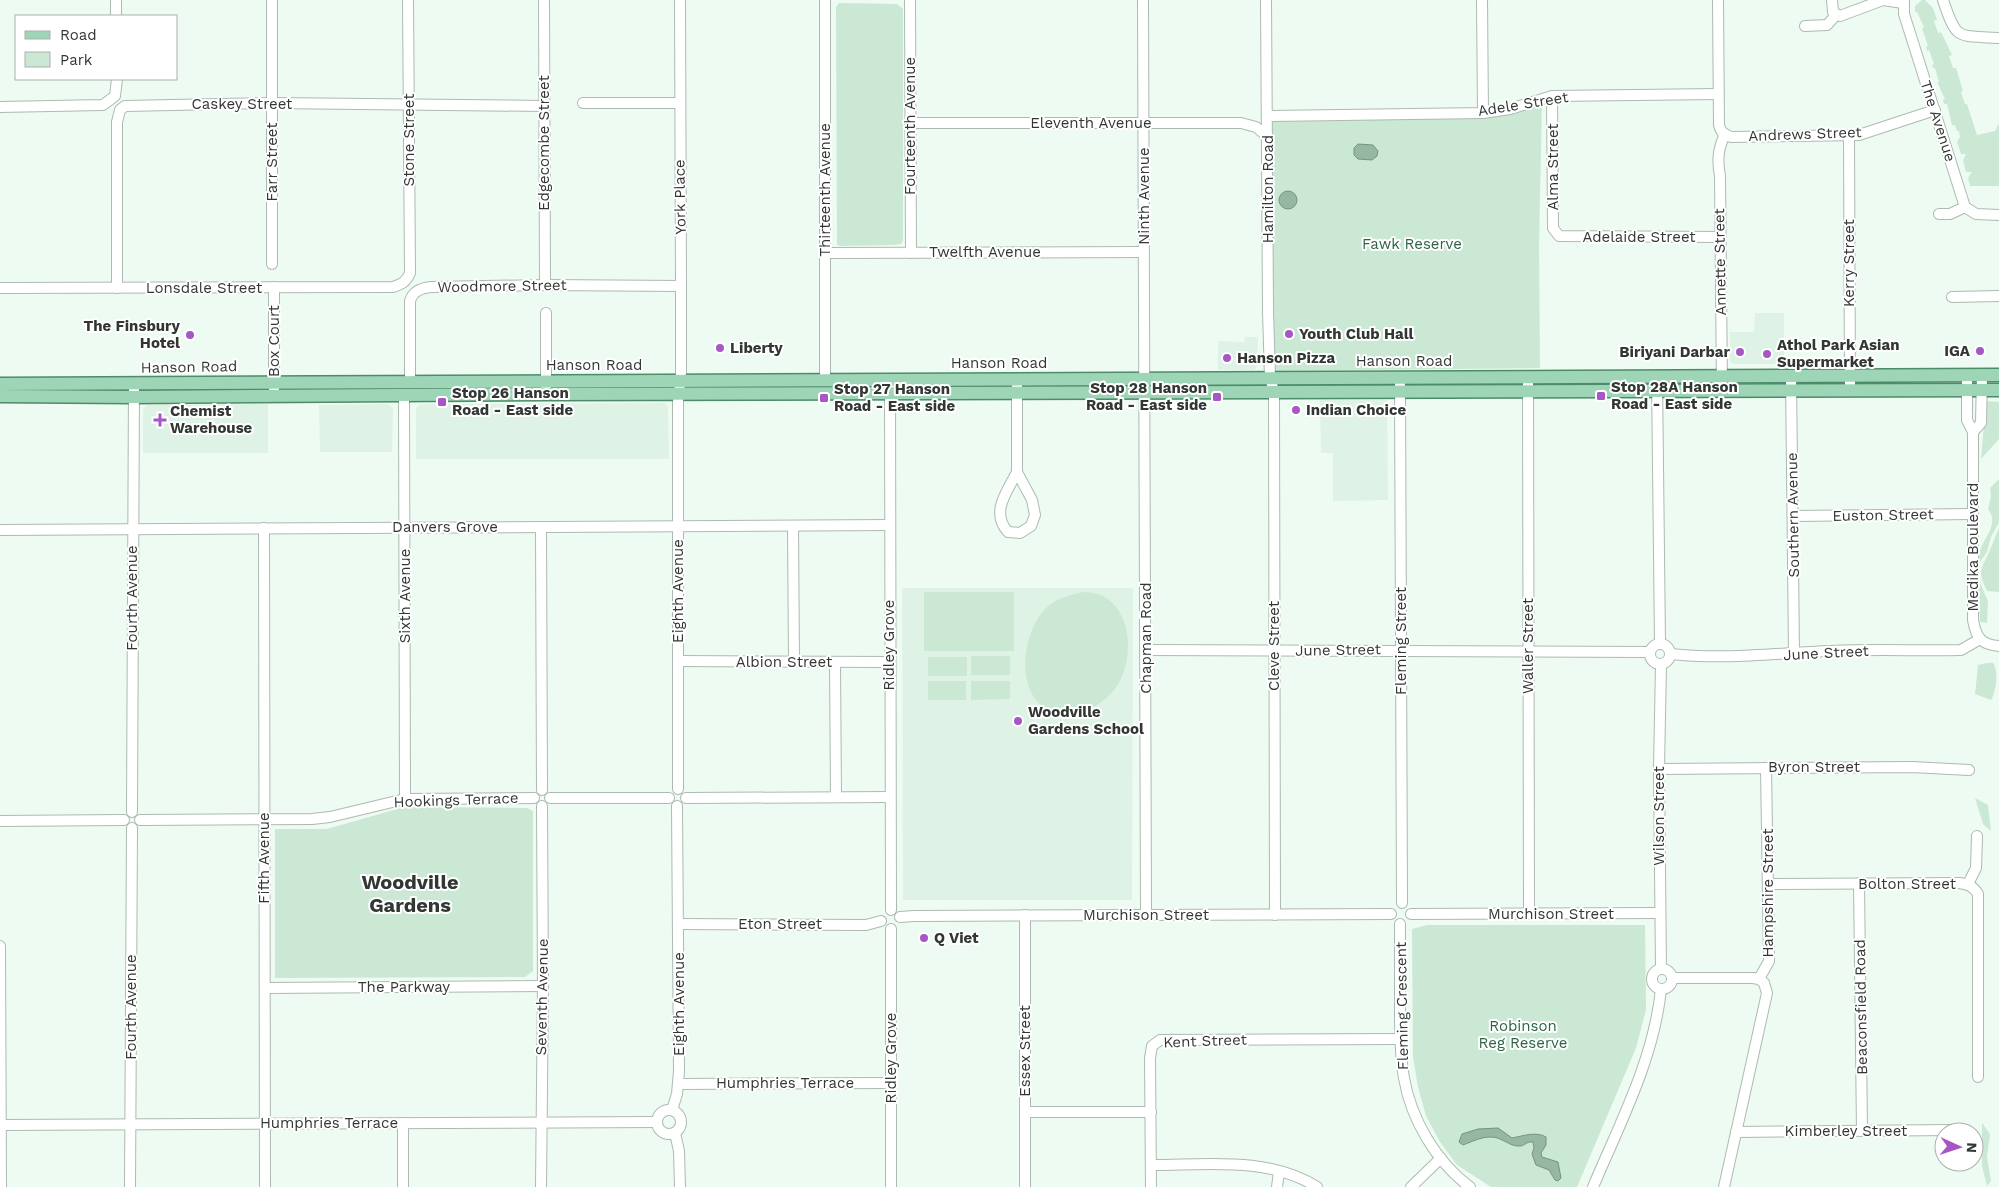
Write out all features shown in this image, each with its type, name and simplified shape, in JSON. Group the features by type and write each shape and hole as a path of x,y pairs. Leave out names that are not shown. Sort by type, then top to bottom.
{"main road":[{"name":"Hanson Road","path":"679,387 818,393 890,386 1145,385 1270,378 1999,375"},
{"name":"Hanson Road","path":"0,384 134,384 404,394 546,388 679,387 824,379 890,386"},
{"path":"818,393 824,379"},
{"name":"Hanson Road","path":"0,396 133,397 410,382 546,388"},
{"path":"404,394 410,382"},
{"name":"Hanson Road","path":"1145,385 1274,391 1999,390"}],"street":[{"path":"116,0 116,15"},
{"name":"Farr Street","path":"272,0 272,264"},
{"name":"Stone Street","path":"407,280 410,273 408,0"},
{"name":"Edgecombe Street","path":"544,0 545,285"},
{"name":"York Place","path":"679,387 681,286 680,0"},
{"name":"Thirteenth Avenue","path":"824,379 825,0"},
{"name":"Fourteenth Avenue","path":"910,0 911,253"},
{"name":"Ninth Avenue","path":"1143,0 1145,385"},
{"name":"Hamilton Road","path":"1266,0 1270,378"},
{"path":"1482,0 1483,113"},
{"name":"Annette Street","path":"1718,0 1719,125 1721,132 1728,136 1718,153 1722,390"},
{"path":"1832,0 1833,12 1836,15"},
{"path":"1805,26 1827,25 1836,15 1845,15 1855,4 1883,0 1904,2"},
{"path":"1944,0 1953,28 1959,34 1999,38"},
{"name":"The Avenue","path":"1904,2 1904,14 1965,207"},
{"path":"0,106 99,106 110,101 115,96 117,80"},
{"name":"Adele Street","path":"1267,116 1483,113 1510,109 1552,96 1718,94"},
{"name":"Alma Street","path":"1552,96 1553,228 1559,236"},
{"path":"583,104 680,103"},
{"name":"Caskey Street","path":"117,288 116,122 120,110 125,106 272,104 544,106"},
{"name":"Andrews Street","path":"1728,136 1859,135 1935,110"},
{"name":"Eleventh Avenue","path":"910,123 1241,123 1256,127 1268,136"},
{"name":"Kerry Street","path":"1849,136 1850,390"},
{"path":"1939,214 1950,214 1965,207 1976,214 1999,215"},
{"name":"Adelaide Street","path":"1559,236 1720,237"},
{"name":"Twelfth Avenue","path":"825,253 1144,252"},
{"name":"Lonsdale Street","path":"0,288 393,287 401,285 407,280"},
{"name":"Woodmore Street","path":"410,382 410,301 415,292 431,287 545,285 681,286"},
{"name":"Box Court","path":"274,287 274,389"},
{"path":"1952,296 1999,296"},
{"path":"546,313 546,388"},
{"name":"Medika Boulevard","path":"1967,375 1967,420 1973,432 1973,620 1980,640"},
{"name":"Medika Boulevard","path":"1973,432 1981,423 1982,375"},
{"path":"1657,376 1660,643"},
{"name":"Southern Avenue","path":"1791,376 1794,654"},
{"name":"Waller Street","path":"1528,377 1529,914"},
{"name":"Cleve Street","path":"1270,378 1274,391 1275,915"},
{"name":"Fleming Street","path":"1400,378 1402,904"},
{"name":"Fourth Avenue","path":"130,1187 129,820 134,384"},
{"name":"Chapman Road","path":"1145,385 1146,914"},
{"name":"Ridley Grove","path":"890,386 890,910"},
{"path":"1017,386 1017,472 999,510 1001,524 1008,532 1020,533 1031,526 1035,515 1032,500 1017,472"},
{"name":"Eighth Avenue","path":"678,790 679,387"},
{"name":"Sixth Avenue","path":"404,394 406,528 405,798"},
{"name":"Euston Street","path":"1792,516 1972,514"},
{"name":"Danvers Grove","path":"0,530 890,525"},
{"path":"792,526 794,662"},
{"path":"541,527 542,790"},
{"name":"Fifth Avenue","path":"264,528 265,1187"},
{"path":"1980,640 1985,644 1999,646"},
{"name":"June Street","path":"1670,654 1700,656 1794,654 1832,651 1961,650 1980,640"},
{"path":"1660,643 1666,645 1670,654 1667,661 1660,664 1653,661 1650,652 1653,646 1660,643"},
{"name":"June Street","path":"1146,650 1650,652"},
{"name":"Albion Street","path":"679,661 889,662"},
{"path":"835,662 836,797"},
{"name":"Wilson Street","path":"1660,664 1661,969"},
{"name":"Byron Street","path":"1659,769 1912,767 1969,770"},
{"name":"Hampshire Street","path":"1724,1187 1767,998 1766,988 1759,980 1769,960 1766,768"},
{"path":"542,790 549,794 550,798 549,803 542,806 538,805 534,798 542,790"},
{"path":"669,798 670,794 678,790 685,794 686,798"},
{"path":"686,798 890,797"},
{"name":"Hookings Terrace","path":"129,820 138,815 140,820 322,818 405,798 534,798"},
{"path":"550,798 669,798"},
{"path":"669,798 673,805 677,806 681,805 686,798"},
{"name":"Seventh Avenue","path":"541,1187 542,806"},
{"name":"Eighth Avenue","path":"672,1110 679,1084 677,806"},
{"path":"0,820 129,820"},
{"path":"1968,884 1976,868 1977,836"},
{"name":"Bolton Street","path":"1769,884 1968,884 1974,888 1978,894 1978,1077"},
{"name":"Beaconsfield Road","path":"1859,884 1862,1131"},
{"path":"1402,904 1407,905 1411,914 1408,921 1400,924 1394,921 1391,914 1394,906 1402,904"},
{"path":"890,910 895,911 900,918 898,926 891,929 886,928 881,921 885,912 890,910"},
{"name":"Murchison Street","path":"1411,914 1660,913"},
{"name":"Murchison Street","path":"900,918 914,916 1146,914 1391,914"},
{"name":"Essex Street","path":"1025,916 1025,1187"},
{"name":"Eton Street","path":"678,924 866,925 881,921"},
{"name":"Fleming Crescent","path":"1400,924 1401,1039 1404,1078 1409,1100 1420,1125 1441,1158 1470,1187"},
{"name":"Ridley Grove","path":"891,929 891,1187"},
{"path":"0,946 1,1187"},
{"path":"1661,969 1667,971 1672,978 1668,986 1661,989 1654,986 1652,977 1655,972 1661,969"},
{"path":"1672,978 1753,978 1759,980"},
{"name":"The Parkway","path":"265,988 543,986"},
{"path":"1593,1187 1639,1080 1654,1035 1661,989"},
{"name":"Kent Street","path":"1151,1187 1150,1058 1152,1046 1160,1040 1401,1039"},
{"name":"Humphries Terrace","path":"679,1084 891,1083"},
{"path":"672,1110 679,1115 680,1127 674,1133 663,1132 657,1122 660,1114 663,1112 672,1110"},
{"path":"1025,1112 1151,1112"},
{"name":"Humphries Terrace","path":"0,1125 657,1122"},
{"path":"403,1123 403,1187"},
{"name":"Kimberley Street","path":"1736,1132 1934,1130"},
{"path":"674,1133 679,1151 680,1187"},
{"path":"1410,1187 1441,1158"},
{"path":"1151,1166 1233,1164 1259,1166 1294,1176 1317,1187"},
{"path":"1277,1187 1279,1172"}],"shaded area":[{"path":"1358,144 1373,145 1378,151 1377,156 1372,160 1358,159 1354,155 1354,148"},
{"path":"1288,191 1294,194 1297,200 1294,206 1288,209 1282,206 1279,200 1282,194"},
{"path":"1755,313 1784,313 1784,364 1733,364 1730,361 1730,332 1754,332"},
{"path":"1245,337 1258,337 1257,367 1254,370 1218,370 1218,341 1244,342"},
{"path":"1320,400 1387,400 1388,500 1333,501 1333,453 1321,453"},
{"path":"665,403 668,407 669,459 416,459 416,408 420,404"},
{"path":"268,404 268,453 143,453 143,410 147,405"},
{"path":"389,404 393,409 392,452 320,452 319,405"},
{"name":"Woodville Gardens School","path":"902,588 1133,588 1132,900 903,900"},
{"path":"1498,1128 1512,1138 1534,1134 1546,1137 1546,1145 1541,1153 1542,1157 1558,1162 1561,1178 1558,1181 1555,1180 1549,1170 1536,1165 1532,1154 1533,1142 1516,1146 1492,1137 1482,1138 1463,1145 1459,1142 1462,1134 1478,1129"}],"green space":[{"path":"1922,0 1925,0 1933,8 1937,20 1934,21 1938,33 1941,32 1952,55 1949,56 1953,68 1956,68 1963,91 1961,92 1977,135 1995,131 1999,123 1999,186 1970,186 1968,178 1972,172 1966,172 1963,160 1966,154 1961,154 1957,142 1960,137 1959,131 1957,131 1955,125 1952,125 1947,104 1944,104 1943,100 1945,99 1937,82 1939,82 1935,68 1932,65 1934,64 1929,50 1927,51 1926,47 1928,46 1922,28 1924,27 1917,12 1915,12 1915,6"},
{"path":"839,3 897,4 903,9 903,240 901,244 837,245 836,7"},
{"name":"Fawk Reserve","path":"1542,102 1539,246 1540,368 1274,371 1271,119 1485,118"},
{"path":"1986,401 1999,402 1999,439 1981,459"},
{"path":"1999,479 1999,522 1991,537 1987,552 1978,565 1980,550 1992,524 1991,514 1988,509 1991,496 1990,488"},
{"path":"1999,528 1999,592 1987,591 1981,572"},
{"path":"1978,578 1988,601 1987,623 1980,622"},
{"path":"924,592 1014,592 1014,651 924,651"},
{"path":"1083,592 1099,594 1111,602 1120,613 1126,626 1128,641 1127,657 1117,686 1107,698 1080,714 1063,715 1052,712 1042,706 1034,697 1028,685 1026,658 1028,644 1032,630 1045,609 1062,598"},
{"path":"971,656 1010,656 1010,675 971,675"},
{"path":"928,657 967,657 967,676 928,676"},
{"path":"1993,663 1996,671 1995,687 1991,700 1975,694 1978,665"},
{"path":"928,681 966,681 966,700 928,700"},
{"path":"971,681 1010,681 1010,699 971,700"},
{"path":"1975,798 1988,805 1991,831 1983,824"},
{"path":"404,807 527,808 533,811 533,971 525,977 275,978 275,829 327,829"},
{"name":"Robinson Reg Reserve","path":"1427,925 1645,925 1646,1010 1636,1048 1577,1187 1491,1187 1457,1165 1440,1142 1426,1116 1418,1087 1413,1057 1412,929"},
{"path":"1984,1126 1990,1134 1987,1157 1991,1181 1987,1186 1984,1172"}],"place":[{"name":"Youth Club Hall","path":"1289,334"},
{"name":"The Finsbury Hotel","path":"190,335"},
{"name":"Liberty","path":"720,348"},
{"name":"IGA","path":"1980,351"},
{"name":"Biriyani Darbar","path":"1740,352"},
{"name":"Athol Park Asian Supermarket","path":"1767,354"},
{"name":"Hanson Pizza","path":"1227,358"},
{"name":"Stop 28A Hanson Road - East side","path":"1601,396"},
{"name":"Stop 28 Hanson Road - East side","path":"1217,397"},
{"name":"Stop 27 Hanson Road - East side","path":"824,398"},
{"name":"Stop 26 Hanson Road - East side","path":"442,402"},
{"name":"Indian Choice","path":"1296,410"},
{"name":"Chemist Warehouse","path":"160,420"},
{"name":"Woodville Gardens School","path":"1018,721"},
{"name":"Q Viet","path":"924,938"}],"district":[{"name":"Woodville Gardens","path":"410,894"}]}
